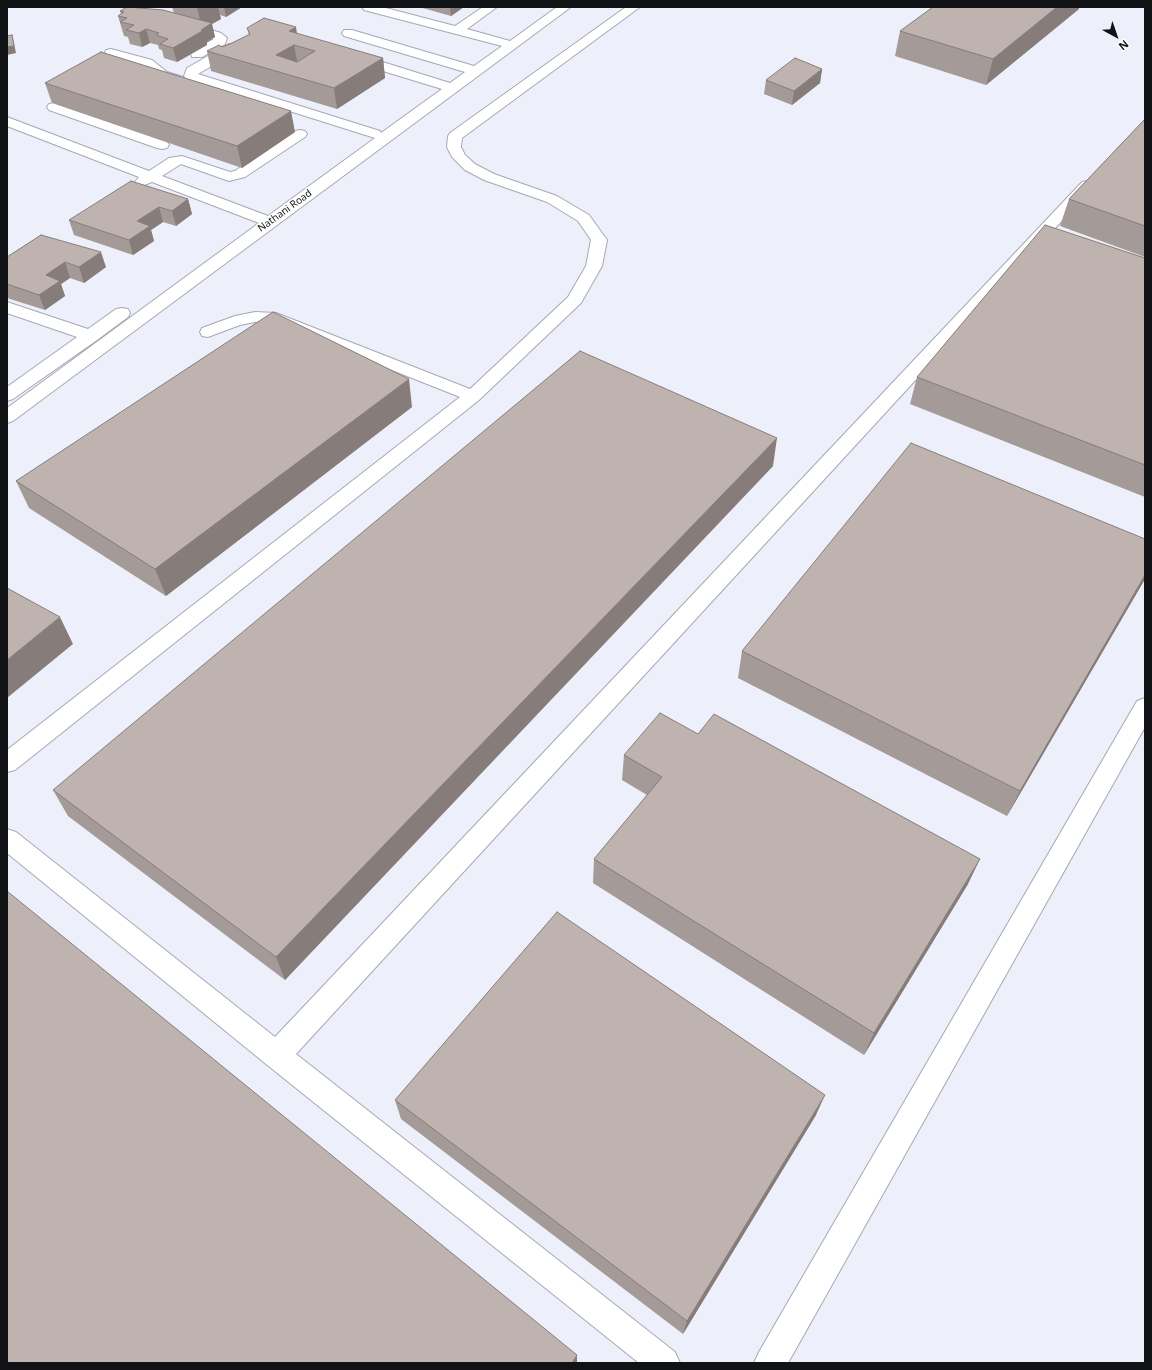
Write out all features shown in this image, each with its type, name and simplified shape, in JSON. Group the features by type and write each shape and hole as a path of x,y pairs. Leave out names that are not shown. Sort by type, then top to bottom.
{"street":[{"path":"368,7 456,31 501,48"},
{"path":"456,31 491,7"},
{"name":"Nathani Road","path":"501,48 546,7"},
{"name":"Nathani Road","path":"93,344 261,224 501,48 564,7"},
{"path":"7,763 473,396 575,300 594,266 598,240 584,218 552,199 489,177 470,167 459,157 454,147 455,136 634,7"},
{"path":"386,22 501,48"},
{"path":"162,75 220,41 221,38 174,23"},
{"path":"348,33 472,69"},
{"path":"246,40 192,71 191,76 199,80 372,136"},
{"path":"110,53 147,63 162,75 372,136"},
{"path":"345,54 444,85"},
{"name":"Nathani Road","path":"7,417 93,344 135,304 241,228 261,224 372,136 444,85 472,69"},
{"path":"54,107 162,145"},
{"path":"7,121 150,176 261,224"},
{"path":"82,150 117,129"},
{"path":"150,192 133,188 174,161 182,160 229,177 240,174 300,134"},
{"path":"272,152 290,158"},
{"path":"276,1055 1102,169"},
{"path":"7,307 93,344"},
{"path":"208,332 234,321 255,317 276,318 473,396"},
{"path":"7,395 76,346 93,344"},
{"path":"770,1363 1145,707"},
{"path":"7,839 664,1363"}],"building":[{"path":"127,7 163,10 212,23 201,30 204,30 173,48 160,44 168,39 156,35 159,33 146,29 139,33 126,30 134,25 120,22 127,18 118,16 124,12 120,11"},
{"path":"933,7 1057,7 993,59 900,31"},
{"path":"264,18 296,27 289,31 383,58 334,88 207,51 219,45 222,47 250,34 247,28","holes":["294,45 315,51 297,62 276,55"]},
{"path":"12,35 14,46 7,47 7,36"},
{"path":"101,52 291,111 237,146 45,83"},
{"path":"795,58 822,69 794,91 766,80"},
{"path":"1145,119 1145,226 1069,199"},
{"path":"131,181 188,199 172,211 159,207 137,221 150,226 129,240 69,220"},
{"path":"1045,225 1145,258 1145,465 917,377"},
{"path":"41,235 101,252 79,267 65,262 46,275 60,281 39,295 7,284 7,257"},
{"path":"273,312 409,379 155,569 16,481"},
{"path":"580,351 777,438 276,957 53,790"},
{"path":"911,443 1145,539 1145,575 1020,791 742,651"},
{"path":"7,588 60,617 7,660"},
{"path":"660,713 698,734 714,714 980,859 874,1033 594,859 662,777 624,755"},
{"path":"7,891 577,1355 572,1363 7,1363"},
{"path":"557,912 825,1095 687,1321 395,1100"}]}
